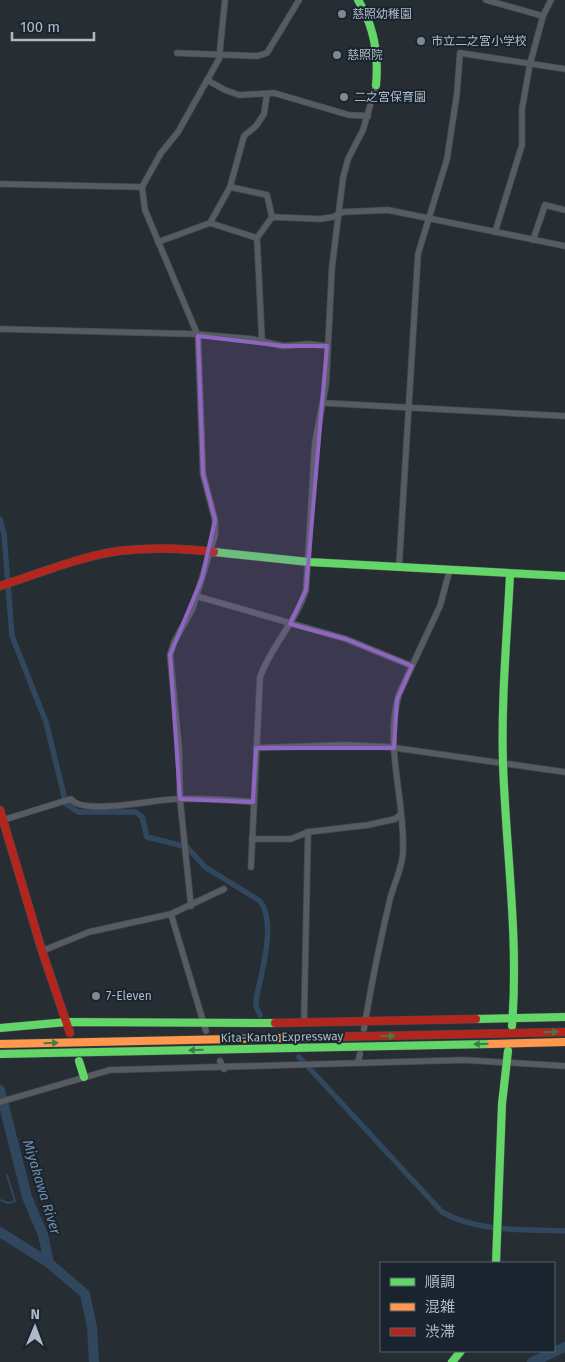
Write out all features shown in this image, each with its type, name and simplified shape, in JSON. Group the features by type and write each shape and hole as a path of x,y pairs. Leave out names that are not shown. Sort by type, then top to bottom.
{"main road":[{"path":"358,0 366,14 375,44 378,68 376,86"},
{"path":"5,585 94,556 119,551 179,548 309,562 565,576"},
{"path":"510,574 504,683 503,763 515,988 512,1021"},
{"path":"0,810 42,951 70,1033"},
{"path":"0,1028 67,1022 205,1027 304,1022 365,1025 512,1021 565,1017"},
{"name":"Kita-Kanto Expressway","path":"1,1044 565,1032"},
{"name":"Kita-Kanto Expressway","path":"1,1054 565,1042"},
{"path":"496,1262 499,1227 503,1084 508,1051"},
{"path":"79,1061 84,1077"},
{"path":"452,1362 460,1352"}],"street":[{"path":"191,906 180,799 179,739 170,655 172,646 192,610 214,535 215,520 202,474 198,336 145,210 142,187 161,153 178,132 221,55 225,0"},
{"path":"177,54 257,56 266,53 299,0"},
{"path":"486,0 543,16"},
{"path":"495,232 522,145 522,109 530,64 543,16 551,0"},
{"path":"399,567 418,254 446,159 457,93 460,52 565,69"},
{"path":"207,80 239,95 274,93 349,115 368,116"},
{"path":"251,867 260,677 264,666 302,602 309,562 315,442 324,403 332,267 344,172 368,116 376,86"},
{"path":"210,223 230,187 244,136 256,126 264,114 268,94"},
{"path":"0,184 142,187"},
{"path":"230,187 267,195 272,217 257,238 262,341"},
{"path":"533,240 545,205 565,210"},
{"path":"272,217 320,219 343,212 388,210 565,246"},
{"path":"158,242 210,223 257,238"},
{"path":"0,329 136,332 262,341 283,346 327,346"},
{"path":"324,403 565,416"},
{"path":"365,1025 390,897 403,856 400,815 401,792 396,776 393,730 397,700 440,606 450,570"},
{"path":"196,596 346,639 412,666"},
{"path":"256,748 369,745 565,772"},
{"path":"3,820 71,799 78,805 100,806 180,799 253,802"},
{"path":"252,839 291,839 308,832 368,825 395,819 400,815"},
{"path":"304,1022 308,832"},
{"path":"42,951 89,932 171,914 224,889"},
{"path":"171,914 205,1027"},
{"path":"358,1062 360,1054"},
{"path":"0,1102 110,1070 224,1069 309,1063 464,1060 565,1066"},
{"path":"220,1061 224,1069"}],"highlighted area":[{"path":"198,336 283,346 327,346 306,590 290,624 346,639 412,666 397,700 394,748 256,748 253,802 180,799 170,655 202,578 215,520 203,474"}],"waterway":[{"path":"0,519 4,534 12,636 46,722 66,804 78,812 136,812 142,817 147,837 187,847 205,867 260,901 265,911 268,935 256,1000 256,1006 260,1015"},
{"path":"299,1057 442,1212 471,1224 487,1227 565,1231"},
{"name":"Miyakawa River","path":"0,1090 27,1197 43,1235 49,1263"},
{"path":"0,1200 8,1203 15,1201 7,1175"},
{"path":"0,1232 49,1263 85,1294 92,1327 94,1362"},
{"path":"555,1352 565,1347"},
{"path":"532,1362 554,1352"}],"traffic: fast":[{"path":"358,0 372,30 377,62 376,85"},
{"path":"214,552 309,562 565,576"},
{"path":"510,574 504,693 503,764 513,928 514,993 512,1026"},
{"path":"476,1019 565,1017"},
{"path":"0,1028 67,1022 275,1023"},
{"path":"0,1054 490,1044"},
{"path":"496,1262 502,1104 508,1051"},
{"path":"79,1061 84,1077"},
{"path":"452,1362 460,1352"}],"traffic: slow":[{"path":"0,1044 326,1037"},
{"path":"490,1044 565,1042"}],"traffic: jam":[{"path":"0,586 73,562 118,551 166,548 214,552"},
{"path":"0,810 42,951 70,1033"},
{"path":"275,1023 476,1019"},
{"path":"326,1037 565,1032"}],"place":[{"name":"慈照幼稚園","path":"342,14"},
{"name":"市立二之宮小学校","path":"421,41"},
{"name":"慈照院","path":"337,55"},
{"name":"二之宮保育園","path":"344,97"},
{"name":"7-Eleven","path":"96,996"}]}
